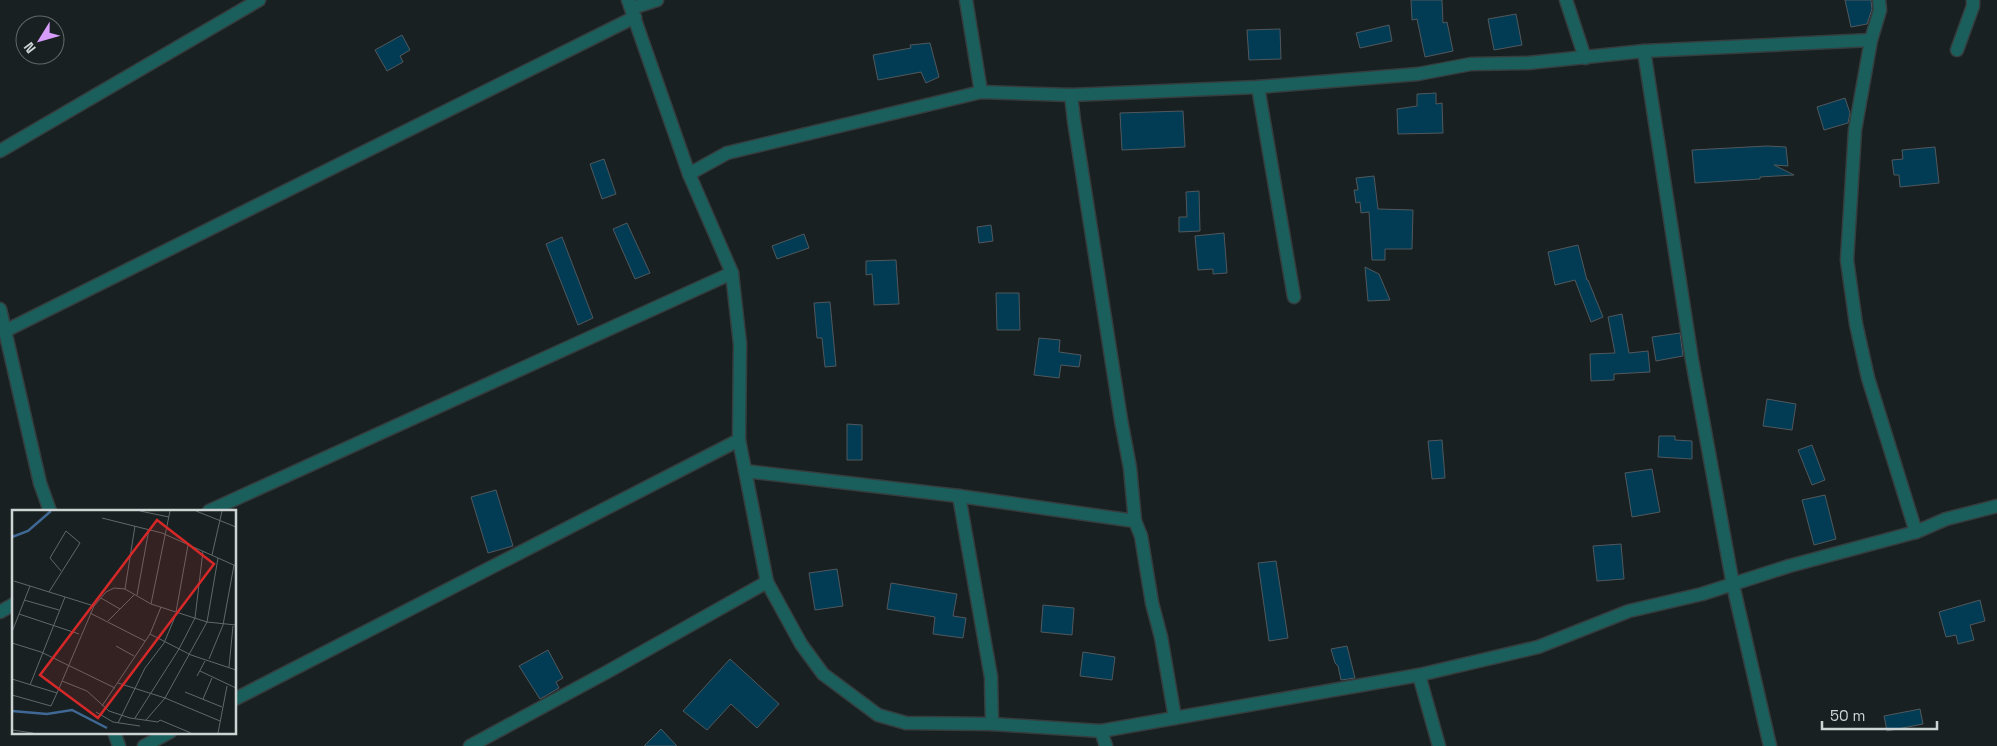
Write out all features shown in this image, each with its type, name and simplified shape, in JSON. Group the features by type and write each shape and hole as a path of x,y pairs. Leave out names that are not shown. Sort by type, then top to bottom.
{"street":[{"path":"0,151 259,0"},
{"path":"5,331 632,8 657,0"},
{"path":"966,0 981,92"},
{"path":"1566,0 1585,58"},
{"path":"1879,0 1880,10 1871,40 1855,130 1848,260 1856,324 1868,378 1916,532"},
{"path":"1957,50 1974,6 1973,0"},
{"path":"632,8 689,174 732,272 740,344 739,440 767,582 801,644 824,674 878,715 906,723 992,724 1101,731 1419,675 1538,647 1629,611 1702,594 1789,566 1916,532 1946,519 1997,506"},
{"path":"689,174 728,153 981,92 1071,95 1258,87 1418,74 1471,64 1528,63 1644,51 1871,40"},
{"path":"1644,51 1692,360 1733,585 1770,746"},
{"path":"1258,87 1294,297"},
{"path":"1071,95 1130,468 1135,521 1141,536 1152,602 1161,637 1174,718"},
{"path":"211,510 732,272"},
{"path":"0,309 40,483 50,510"},
{"path":"236,698 739,440"},
{"path":"745,471 959,496 1135,521"},
{"path":"959,496 991,676 992,724"},
{"path":"470,746 767,582"},
{"path":"0,612 12,605"},
{"path":"1419,675 1439,746"},
{"path":"1101,731 1106,746"},
{"path":"115,734 120,746"},
{"path":"144,746 166,734"}],"building":[{"path":"1411,0 1442,0 1443,23 1447,22 1453,51 1425,57 1417,19 1412,20"},
{"path":"1845,0 1871,0 1872,9 1867,24 1851,27"},
{"path":"1516,14 1522,45 1494,50 1488,19"},
{"path":"1389,25 1392,41 1360,48 1356,33"},
{"path":"1280,29 1281,59 1249,60 1247,30"},
{"path":"402,35 410,50 400,56 403,62 387,71 375,50"},
{"path":"930,43 939,77 926,83 921,72 878,80 873,55 911,48 910,45"},
{"path":"1436,93 1436,104 1442,103 1443,133 1398,134 1397,109 1417,106 1417,94"},
{"path":"1845,98 1850,113 1848,123 1824,130 1817,107"},
{"path":"1183,111 1185,147 1122,150 1120,113"},
{"path":"1767,146 1786,147 1788,166 1774,165 1794,175 1695,183 1692,150"},
{"path":"1935,147 1939,183 1900,187 1899,175 1894,175 1892,160 1903,159 1902,150"},
{"path":"604,159 616,194 602,199 590,164"},
{"path":"1374,176 1378,209 1413,210 1412,249 1385,249 1385,260 1372,260 1369,212 1361,213 1360,202 1356,203 1354,190 1358,190 1356,178"},
{"path":"1199,191 1200,231 1179,232 1179,217 1187,217 1186,192"},
{"path":"627,223 650,273 635,279 613,229"},
{"path":"991,225 993,241 979,243 977,227"},
{"path":"1224,233 1227,273 1213,274 1213,269 1198,270 1195,236"},
{"path":"804,234 809,248 777,259 772,246"},
{"path":"562,237 593,318 578,325 546,244"},
{"path":"1578,245 1587,280 1603,317 1591,322 1575,280 1555,285 1548,252"},
{"path":"896,260 899,304 874,305 872,274 866,275 866,261"},
{"path":"1365,267 1379,274 1390,300 1368,301"},
{"path":"996,293 1019,293 1020,330 997,330"},
{"path":"830,302 836,366 825,367 822,338 817,338 814,303"},
{"path":"1622,314 1629,353 1648,351 1650,372 1614,374 1614,380 1591,381 1590,354 1615,353 1608,317"},
{"path":"1680,333 1683,356 1656,361 1652,337"},
{"path":"1039,338 1060,340 1059,352 1081,355 1079,367 1061,365 1059,378 1034,375"},
{"path":"1767,399 1796,404 1792,430 1763,426"},
{"path":"847,424 862,425 862,460 847,460"},
{"path":"1659,436 1675,436 1675,440 1692,441 1692,459 1658,457"},
{"path":"1442,440 1445,478 1432,479 1428,441"},
{"path":"1812,445 1825,480 1812,485 1798,450"},
{"path":"1652,469 1660,512 1632,517 1625,473"},
{"path":"496,490 513,546 488,553 471,497"},
{"path":"1825,495 1836,539 1814,545 1802,500"},
{"path":"1621,544 1624,579 1597,581 1593,546"},
{"path":"1276,561 1288,638 1269,641 1258,563"},
{"path":"837,569 843,606 815,610 809,573"},
{"path":"891,583 957,594 953,616 966,618 963,638 933,634 935,617 887,609"},
{"path":"1980,600 1985,621 1970,625 1974,640 1958,644 1956,635 1946,637 1939,612"},
{"path":"1043,605 1074,608 1072,635 1041,632"},
{"path":"1347,646 1355,678 1341,680 1331,649"},
{"path":"548,650 563,678 556,682 559,688 540,699 519,666"},
{"path":"1083,652 1115,657 1112,680 1080,676"},
{"path":"730,659 779,704 757,728 731,704 707,730 683,711"},
{"path":"1920,709 1923,724 1887,731 1884,716"},
{"path":"661,729 677,746 644,746"}]}
